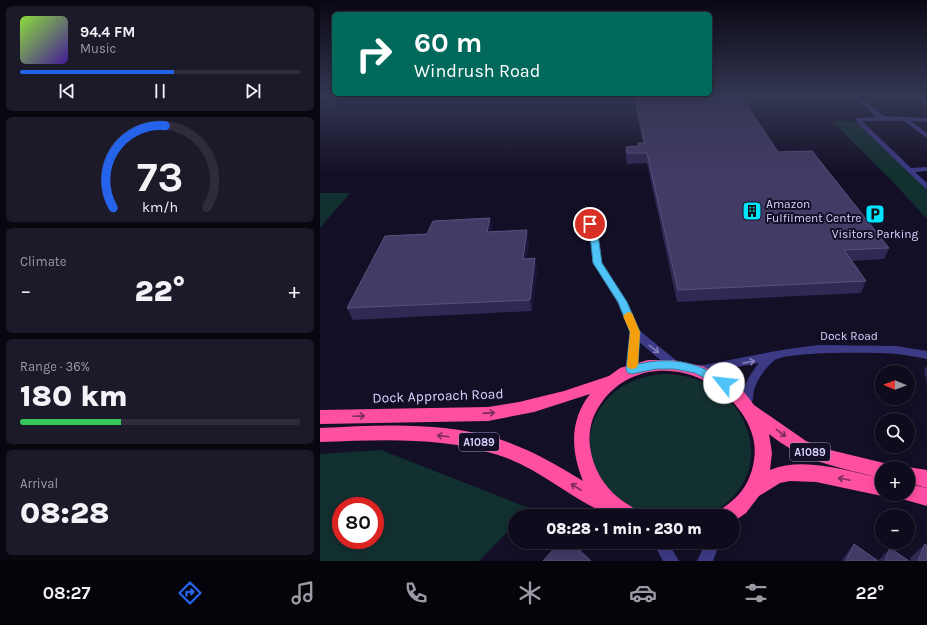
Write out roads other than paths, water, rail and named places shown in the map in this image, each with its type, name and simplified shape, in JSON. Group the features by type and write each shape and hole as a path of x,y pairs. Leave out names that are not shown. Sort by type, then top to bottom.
{"highway":[{"path":"619,509 608,501 596,487 586,468 581,442 582,428 586,414 592,402 601,391 627,372 656,365 674,365 698,370 724,383 736,392 748,406 758,425 762,443 763,461 754,490 749,498 737,509"},
{"name":"Dock Approach Road","path":"320,417 488,414 515,410 587,390 627,372"},
{"name":"A1089","path":"748,406 794,443 807,450 823,457 875,468"},
{"name":"A1089","path":"320,435 412,433 444,436 488,443 547,468 579,490 616,509"},
{"name":"A1089","path":"754,490 782,473 830,477 875,487"},
{"path":"915,476 927,479"},
{"path":"915,494 927,497"}],"street":[{"path":"859,121 927,187"},
{"path":"908,121 927,136"},
{"path":"909,170 927,169"},
{"path":"590,224 594,235 597,263 622,302 635,332 674,365"},
{"path":"627,372 635,332"},
{"name":"Dock Road","path":"698,370 718,368 782,354 819,349 896,350 927,355"},
{"path":"748,406 747,391 751,381 772,357"},
{"path":"664,549 671,561"},
{"path":"705,561 710,549"}],"place":[{"name":"Amazon Fulfilment Centre","path":"752,211"},
{"name":"Visitors Parking","path":"875,214"}]}
